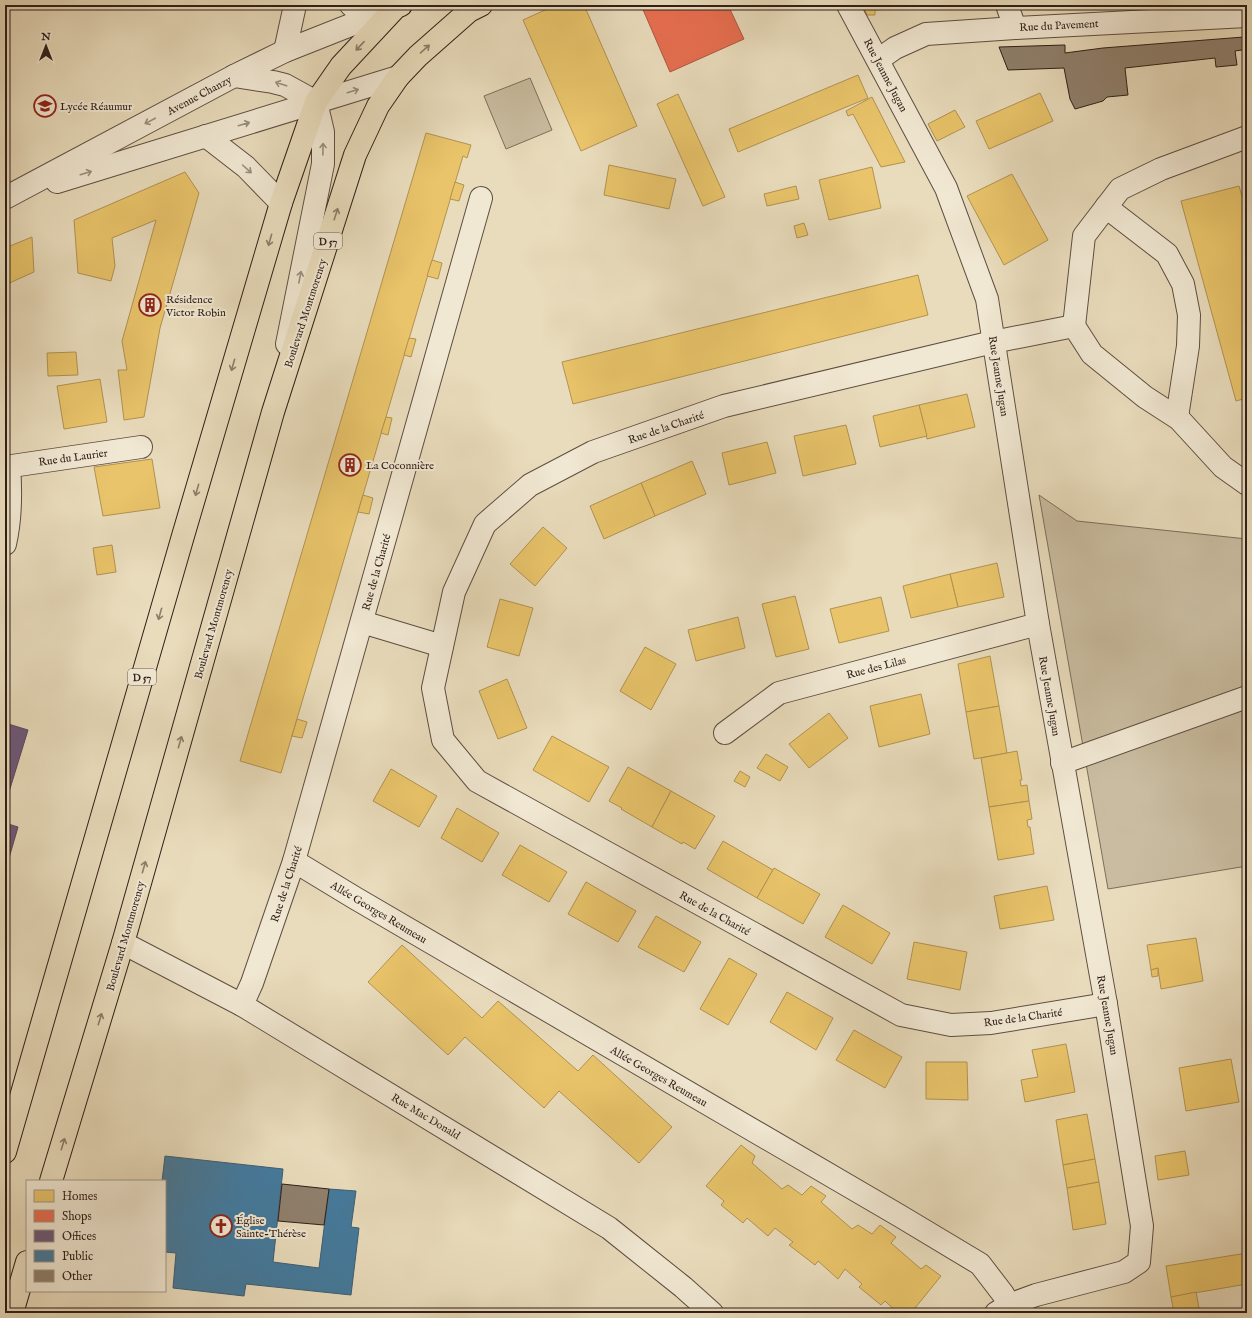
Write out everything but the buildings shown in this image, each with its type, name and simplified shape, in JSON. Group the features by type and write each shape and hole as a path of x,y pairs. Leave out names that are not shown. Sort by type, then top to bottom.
{"main road":[{"name":"Avenue Chanzy","path":"398,77 418,56 469,11 481,5"},
{"name":"Avenue Chanzy","path":"316,102 341,66 398,6"},
{"name":"Boulevard Montmorency","path":"51,1180 123,943 273,412 355,155 378,106 398,77"},
{"name":"D 57","path":"5,1152 281,203 316,102"},
{"path":"12,1313 26,1265"}],"street":[{"path":"285,50 295,5"},
{"name":"Rue Jeanne Jugan","path":"848,5 946,188 987,299 1038,624 1106,1004 1142,1226 1139,1262 1124,1272 1036,1294 1002,1309"},
{"path":"1007,5 1015,28"},
{"name":"Avenue Chanzy","path":"7,197 358,12 398,6"},
{"name":"Rue du Pavement","path":"878,60 895,48 926,34 1247,16"},
{"path":"234,76 285,85 316,102 323,132 323,164 273,412"},
{"name":"Avenue Chanzy","path":"7,197 398,77"},
{"path":"206,136 246,167 281,203"},
{"path":"1247,137 1161,169 1120,189 1084,236 1074,326 1092,354 1145,398 1177,417 1223,467 1247,484"},
{"name":"Rue de la Charité","path":"242,1005 252,983 294,861 481,198"},
{"path":"1106,207 1167,254 1183,284 1190,315 1188,346 1177,417"},
{"name":"Rue de la Charité","path":"1074,326 993,342 724,406 593,452 530,485 485,524 454,592 433,688 443,740 477,781 901,1015 951,1026 991,1023 1106,1004"},
{"name":"Rue du Laurier","path":"7,466 140,447"},
{"path":"5,544 10,518 11,494 7,466"},
{"name":"Rue de la Charité","path":"362,622 442,646"},
{"name":"Rue des Lilas","path":"725,733 779,693 1038,624"},
{"path":"1062,763 1247,697"},
{"name":"Allée Georges Reumeau","path":"294,861 980,1264 1003,1294 1002,1309"},
{"name":"Rue Mac Donald","path":"123,943 242,1005 610,1228 683,1287 712,1313"}],"shaded area":[{"path":"530,78 552,130 506,149 484,96"},
{"path":"1039,495 1077,521 1247,539 1247,866 1108,889"}],"place":[{"name":"Lycée Réaumur","path":"45,106"},
{"name":"Résidence Victor Robin","path":"150,305"},
{"name":"La Coconnière","path":"350,465"},
{"name":"Église Sainte-Thérèse","path":"221,1226"}]}
